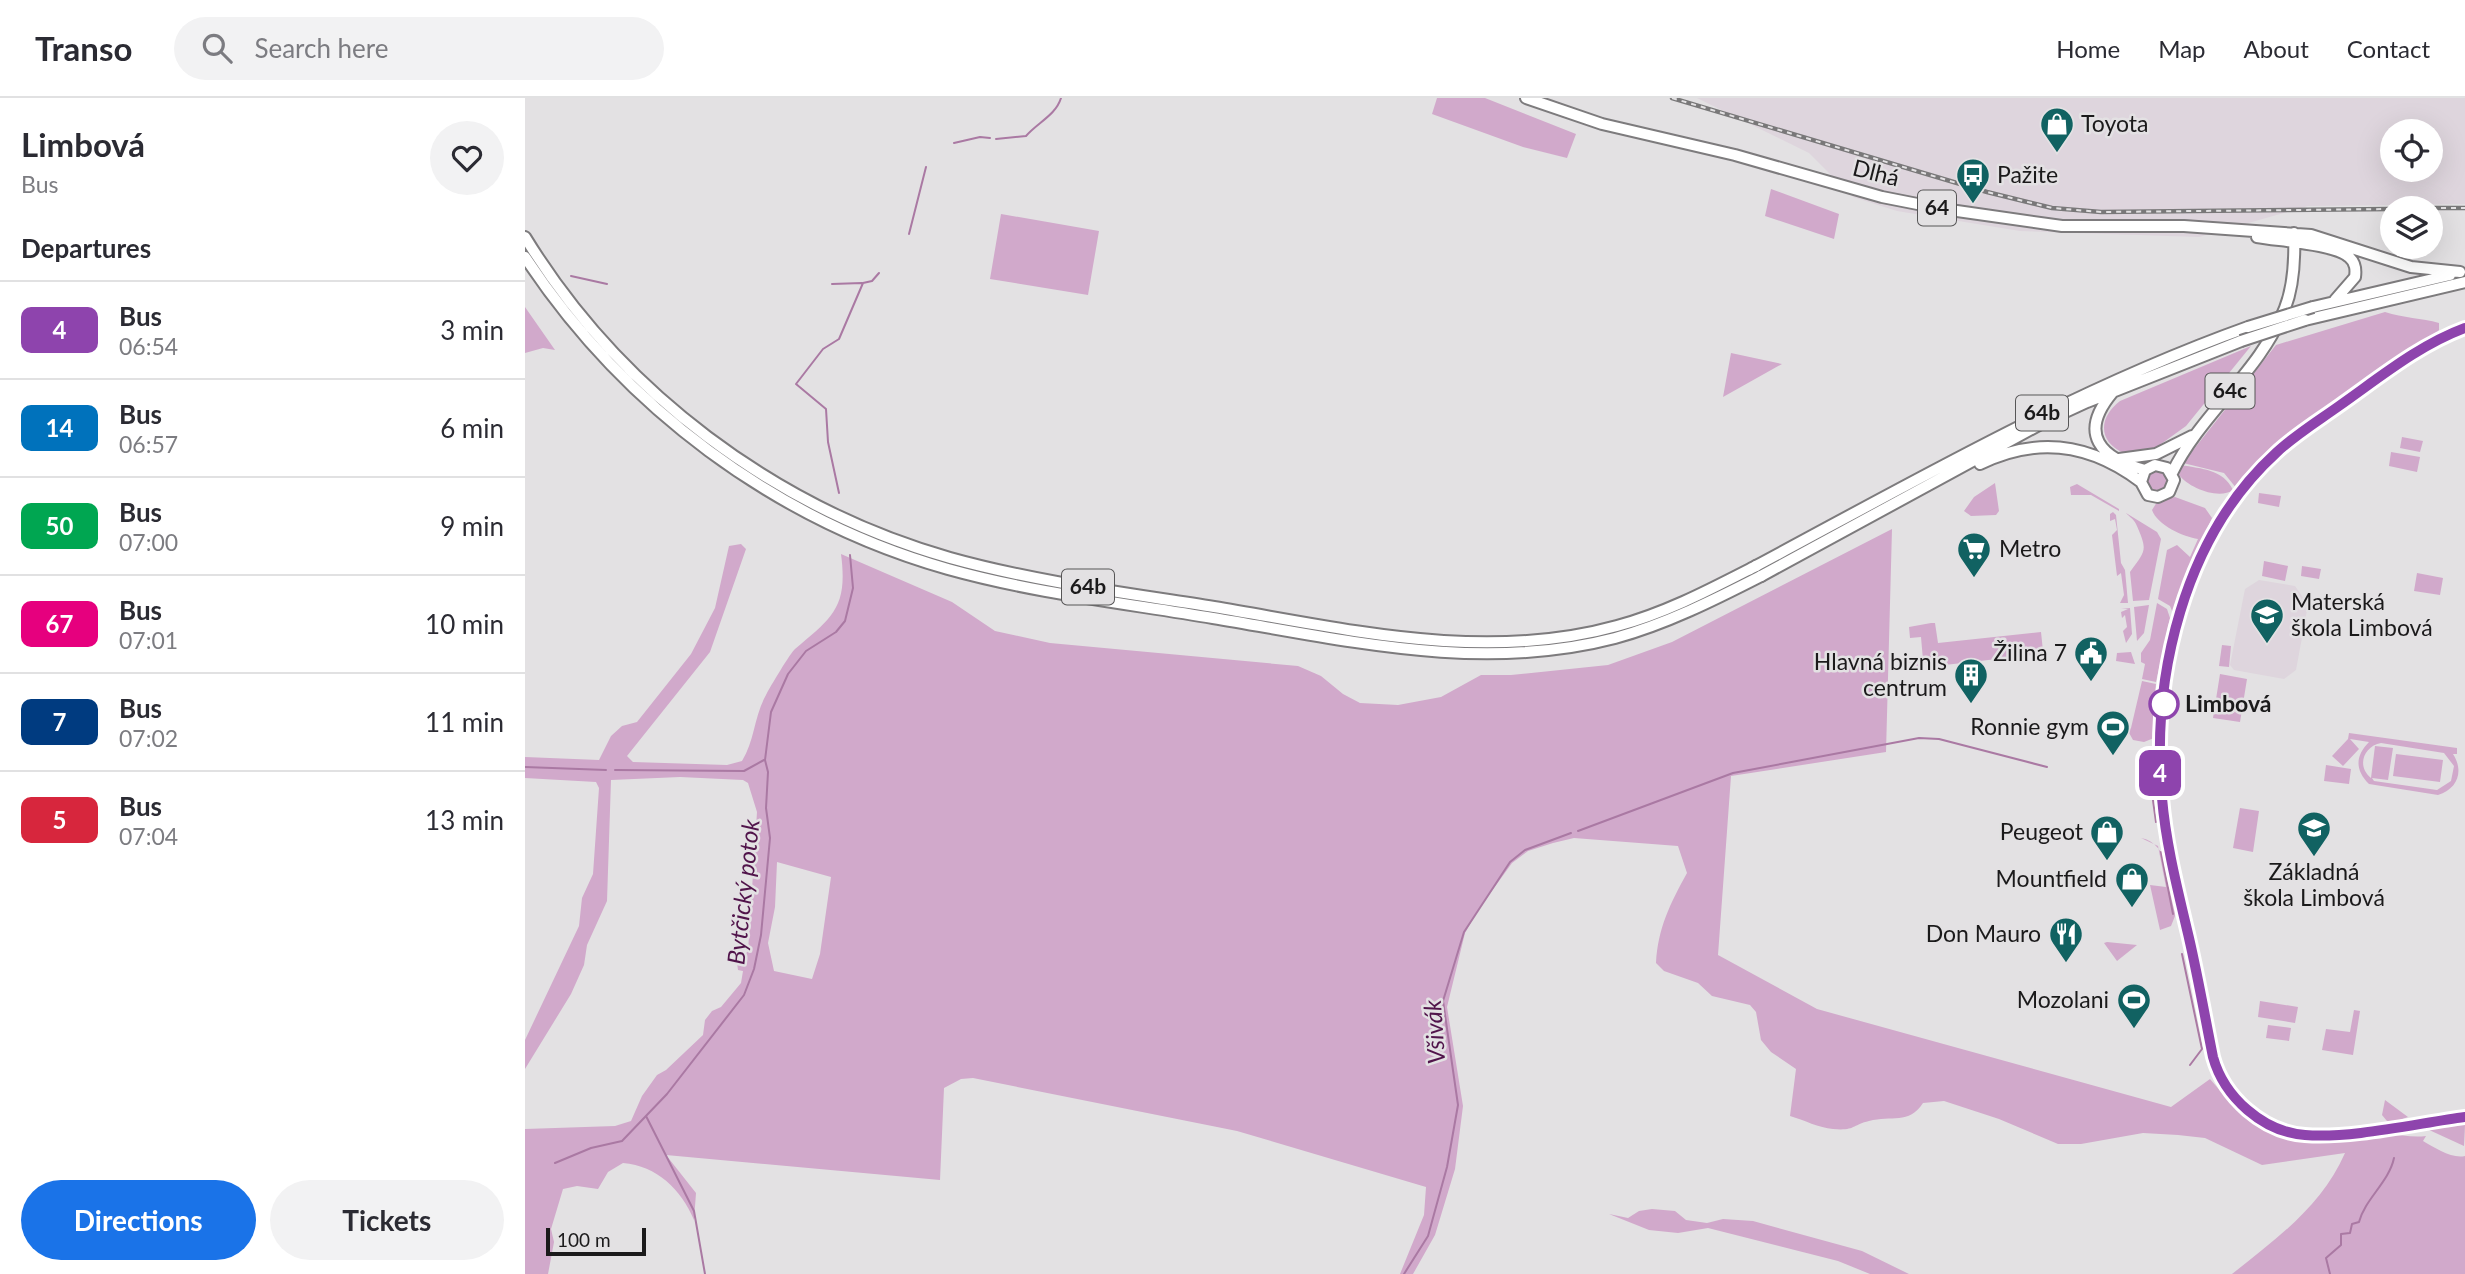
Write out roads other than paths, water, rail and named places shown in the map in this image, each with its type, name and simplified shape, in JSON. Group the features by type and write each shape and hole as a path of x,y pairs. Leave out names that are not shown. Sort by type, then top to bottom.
{"main road":[{"name":"Dlhá","path":"1526,98 1602,124 1735,155 1882,197 1943,209 2062,226 2184,226 2295,239"},
{"name":"64b","path":"525,237 564,294 603,341 655,394 716,443 810,502 870,530 950,558 1044,580 1392,636 1472,644 1550,639 1617,626 1680,604 1758,571 1910,495 2048,421 2114,391 2241,341 2305,320 2463,277"},
{"path":"2295,239 2320,237 2411,267 2463,277"},
{"path":"2295,239 2342,253 2354,263 2352,283 2335,300"},
{"name":"64c","path":"2195,435 2248,368 2277,325 2290,293 2295,239"},
{"name":"64b","path":"525,257 573,323 607,362 656,409 709,452 778,497 843,530 918,560 1042,590 1390,647 1500,654 1552,650 1617,638 1686,613 2063,402 2176,353 2335,300 2463,277"},
{"path":"2114,391 2100,408 2094,429 2102,448 2116,458 2145,470 2161,465 2195,435"},
{"path":"2116,458 2156,454 2195,435"},
{"path":"1910,495 2011,450 2034,446 2075,451 2125,471 2141,482 2148,495 2164,496 2173,487 2172,473 2195,435"},
{"path":"2161,465 2172,473"},
{"path":"2141,482 2145,470"}],"waterway":[{"name":"Bytčický potok","path":"996,139 1026,136 1051,114 1061,98"},
{"name":"Bytčický potok","path":"954,143 980,137 990,138"},
{"name":"Bytčický potok","path":"909,234 926,167"},
{"name":"Bytčický potok","path":"839,493 828,442 826,409 796,384 823,349 839,339 863,283 872,281 879,273"},
{"path":"571,276 607,284"},
{"path":"832,284 862,283"},
{"name":"Bytčický potok","path":"555,1163 591,1148 622,1141 667,1094 744,995 754,969 761,935 770,838 766,808 768,772 765,760 771,712 788,674 806,651 836,632 845,621 853,588 850,555"},
{"name":"Všivák","path":"1578,831 1733,773 1919,738 1939,739 2047,767"},
{"name":"Bytčický potok","path":"615,770 744,771 764,760"},
{"name":"Bytčický potok","path":"525,767 606,770"},
{"path":"2152,793 2156,822"},
{"name":"Všivák","path":"1404,1274 1428,1236 1447,1167 1458,1105 1443,1001 1464,932 1510,862 1525,850 1571,833"},
{"path":"2161,852 2173,914"},
{"path":"2182,954 2202,1049 2190,1065"},
{"name":"Bytčický potok","path":"646,1116 694,1211 705,1274"},
{"path":"2330,1274 2326,1258 2341,1245 2341,1234 2350,1233 2352,1224 2359,1222 2394,1158"}],"railway":[{"path":"1672,98 1987,192 2052,208 2101,212 2380,209"},
{"path":"2443,208 2465,208"}],"place":[{"name":"Toyota","path":"2057,154"},
{"name":"Pažite","path":"1973,205"},
{"name":"Metro","path":"1974,579"},
{"name":"Materská škola Limbová","path":"2267,645"},
{"name":"Žilina 7","path":"2091,683"},
{"name":"Limbová","path":"2164,704"},
{"name":"Hlavná biznis centrum","path":"1971,705"},
{"name":"Ronnie gym","path":"2113,757"},
{"name":"Základná škola Limbová","path":"2314,858"},
{"name":"Peugeot","path":"2107,862"},
{"name":"Mountfield","path":"2132,909"},
{"name":"Don Mauro","path":"2066,964"},
{"name":"Mozolani","path":"2134,1030"}]}
